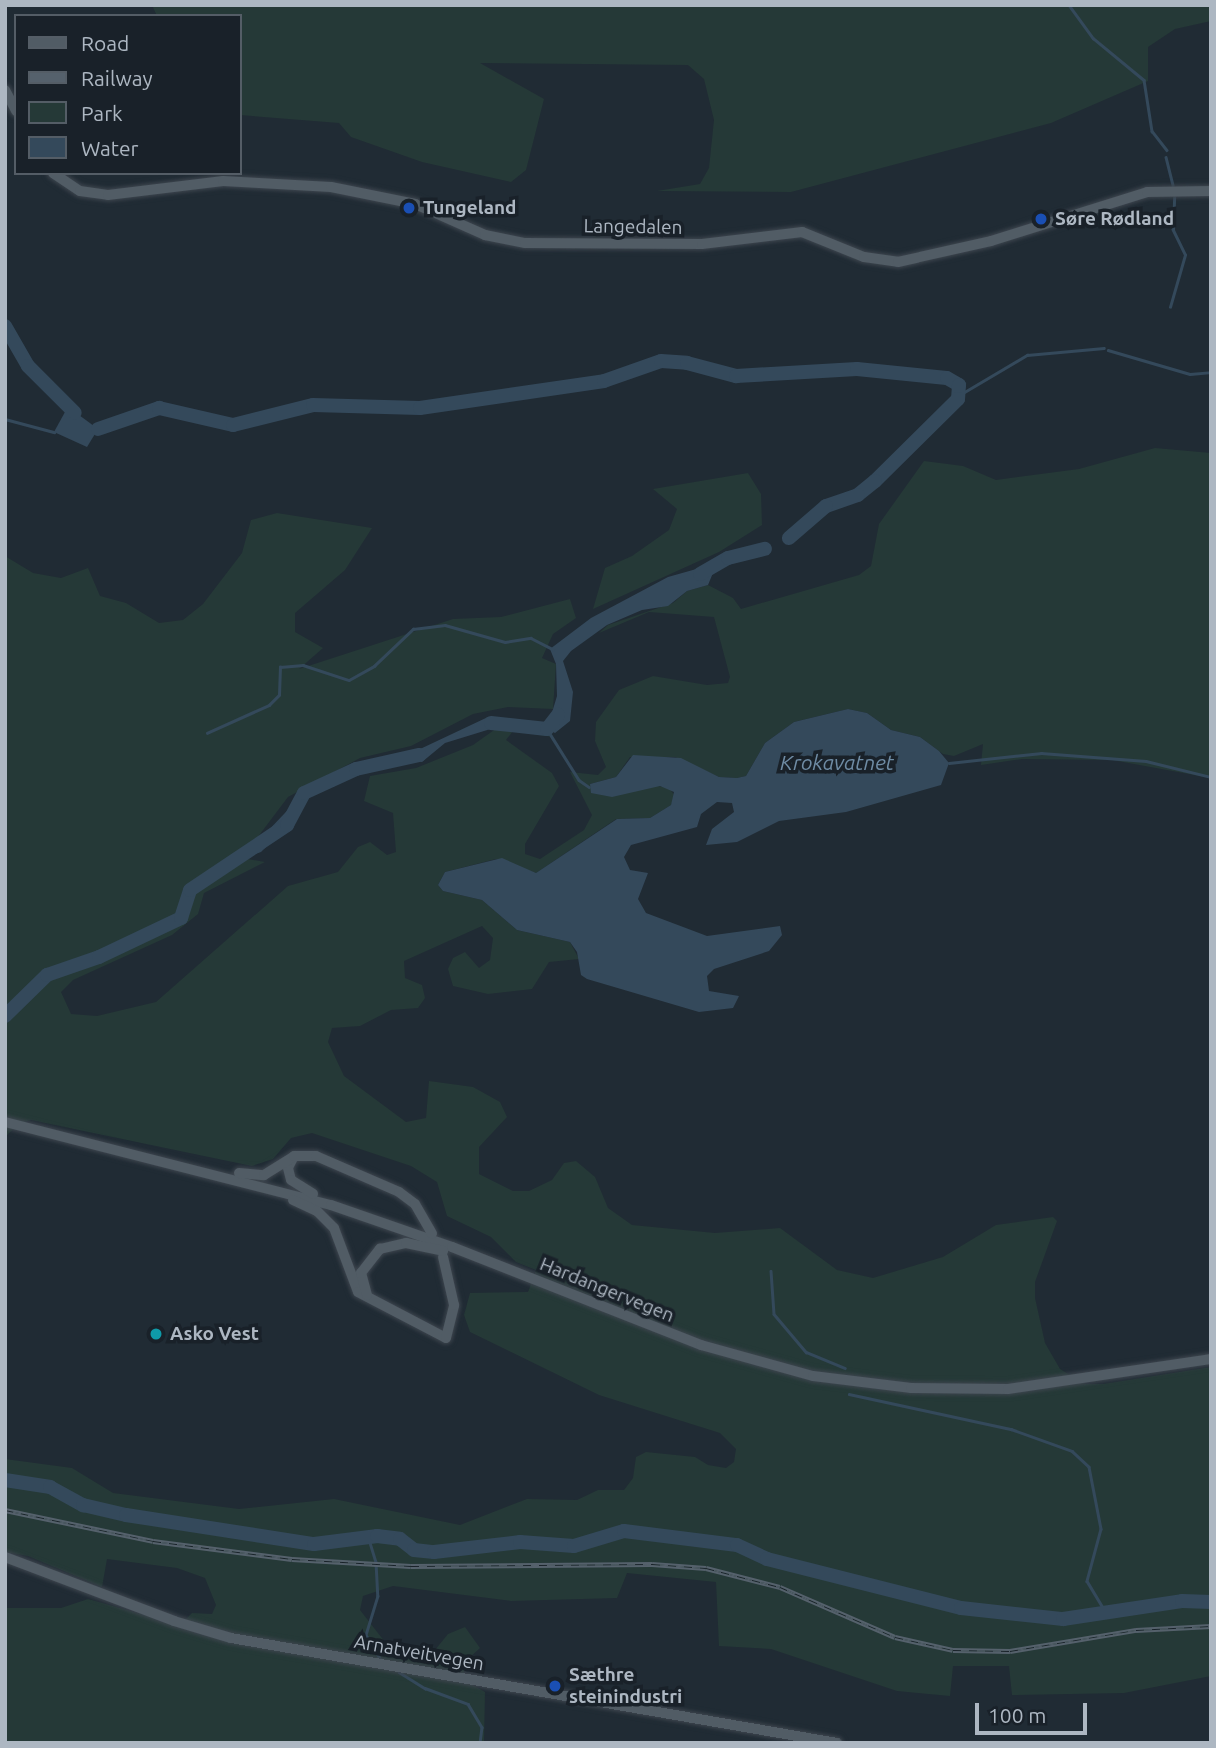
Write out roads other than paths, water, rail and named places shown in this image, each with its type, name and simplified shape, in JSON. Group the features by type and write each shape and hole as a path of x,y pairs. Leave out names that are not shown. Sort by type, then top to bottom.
{"main road":[{"path":"5,90 14,107"},
{"name":"Langedalen","path":"56,175 80,191 108,195 223,181 341,188 415,204 485,235 525,243 702,244 802,232 864,257 898,262 991,241 1147,192 1211,191"},
{"name":"Hardangervegen","path":"5,1122 177,1164 391,1225 735,1356 813,1376 878,1385 963,1390 1034,1387 1211,1359"},
{"path":"134,1153 254,1176 270,1174 294,1156 316,1156 389,1186 415,1203 432,1233"},
{"path":"294,1156 288,1168 295,1186 374,1213 391,1225"},
{"path":"177,1164 317,1211 338,1235 354,1285 371,1300 446,1338 454,1305 443,1257"},
{"path":"371,1300 362,1287 362,1268 380,1249 402,1243 424,1245 552,1287"},
{"name":"Arnatveitvegen","path":"5,1557 174,1621 231,1638 837,1743"}],"water":[{"path":"65,412 79,415 98,429 87,447 54,432"},
{"path":"707,566 715,568 708,585 687,591 668,606 642,610 607,625 571,651 563,661 573,692 570,721 555,733 547,729 557,696 556,664 550,649 591,618 668,577"},
{"name":"Krokavatnet","path":"848,709 867,713 891,730 920,737 939,751 949,763 941,785 846,812 779,821 737,842 706,845 712,829 734,812 732,803 717,802 701,814 697,827 631,845 624,857 630,870 648,873 638,899 646,913 707,936 780,926 782,935 769,951 714,969 707,976 709,991 739,996 733,1008 699,1012 587,979 581,975 577,952 570,942 517,930 482,900 443,891 438,885 445,872 502,858 536,873 617,819 650,818 671,805 674,792 660,786 612,797 591,793 590,784 616,777 633,755 681,758 719,777 737,778 746,776 765,743 794,722"},
{"path":"488,717 510,723 445,743 422,762 401,758"},
{"path":"304,793 272,841 261,852 241,859"}],"waterway":[{"path":"1069,5 1093,38 1144,80 1152,131 1167,150"},
{"path":"1166,157 1173,185"},
{"path":"1170,307 1185,255 1173,230 1174,196"},
{"path":"5,326 28,366 75,413"},
{"path":"961,394 1027,355 1104,348"},
{"path":"1108,350 1190,374 1211,372"},
{"path":"98,429 159,408 233,425 313,405 420,408 604,381 661,361 687,363 736,376 857,369 947,378 959,385 958,399 875,481 858,495 826,506 789,538"},
{"path":"5,419 54,432"},
{"path":"700,574 728,558 765,549"},
{"path":"207,733 269,705 279,695 280,667 303,665 349,680 374,666 413,629 445,625 505,642 531,638 553,649"},
{"path":"491,723 547,729 558,715"},
{"path":"547,729 579,780 589,787"},
{"path":"949,763 1041,753 1146,761 1211,777"},
{"path":"5,1016 47,975 99,957 181,918 190,890 287,825 304,793 356,769 419,755"},
{"path":"771,1271 774,1314 806,1352 845,1368"},
{"path":"849,1394 1011,1429 1072,1451 1089,1467 1101,1529 1087,1581 1107,1614"},
{"path":"5,1480 50,1487 83,1505 126,1515 314,1544 377,1536 400,1539 414,1550 434,1552 520,1542 574,1546 624,1531 737,1545 767,1559 961,1608 1063,1619 1182,1601 1211,1602"},
{"path":"368,1536 376,1562 378,1596 366,1635 381,1660"},
{"path":"399,1672 425,1688 468,1704 482,1727 480,1743"}],"railway":[{"path":"5,1510 153,1541 292,1559 411,1566 652,1564 706,1568 780,1587 895,1637 953,1650 1010,1651 1136,1630 1211,1626"}],"place":[{"name":"Tungeland","path":"409,208"},
{"name":"Søre Rødland","path":"1041,219"},
{"name":"Asko Vest","path":"156,1334"},
{"name":"Sæthre steinindustri","path":"555,1686"}]}
